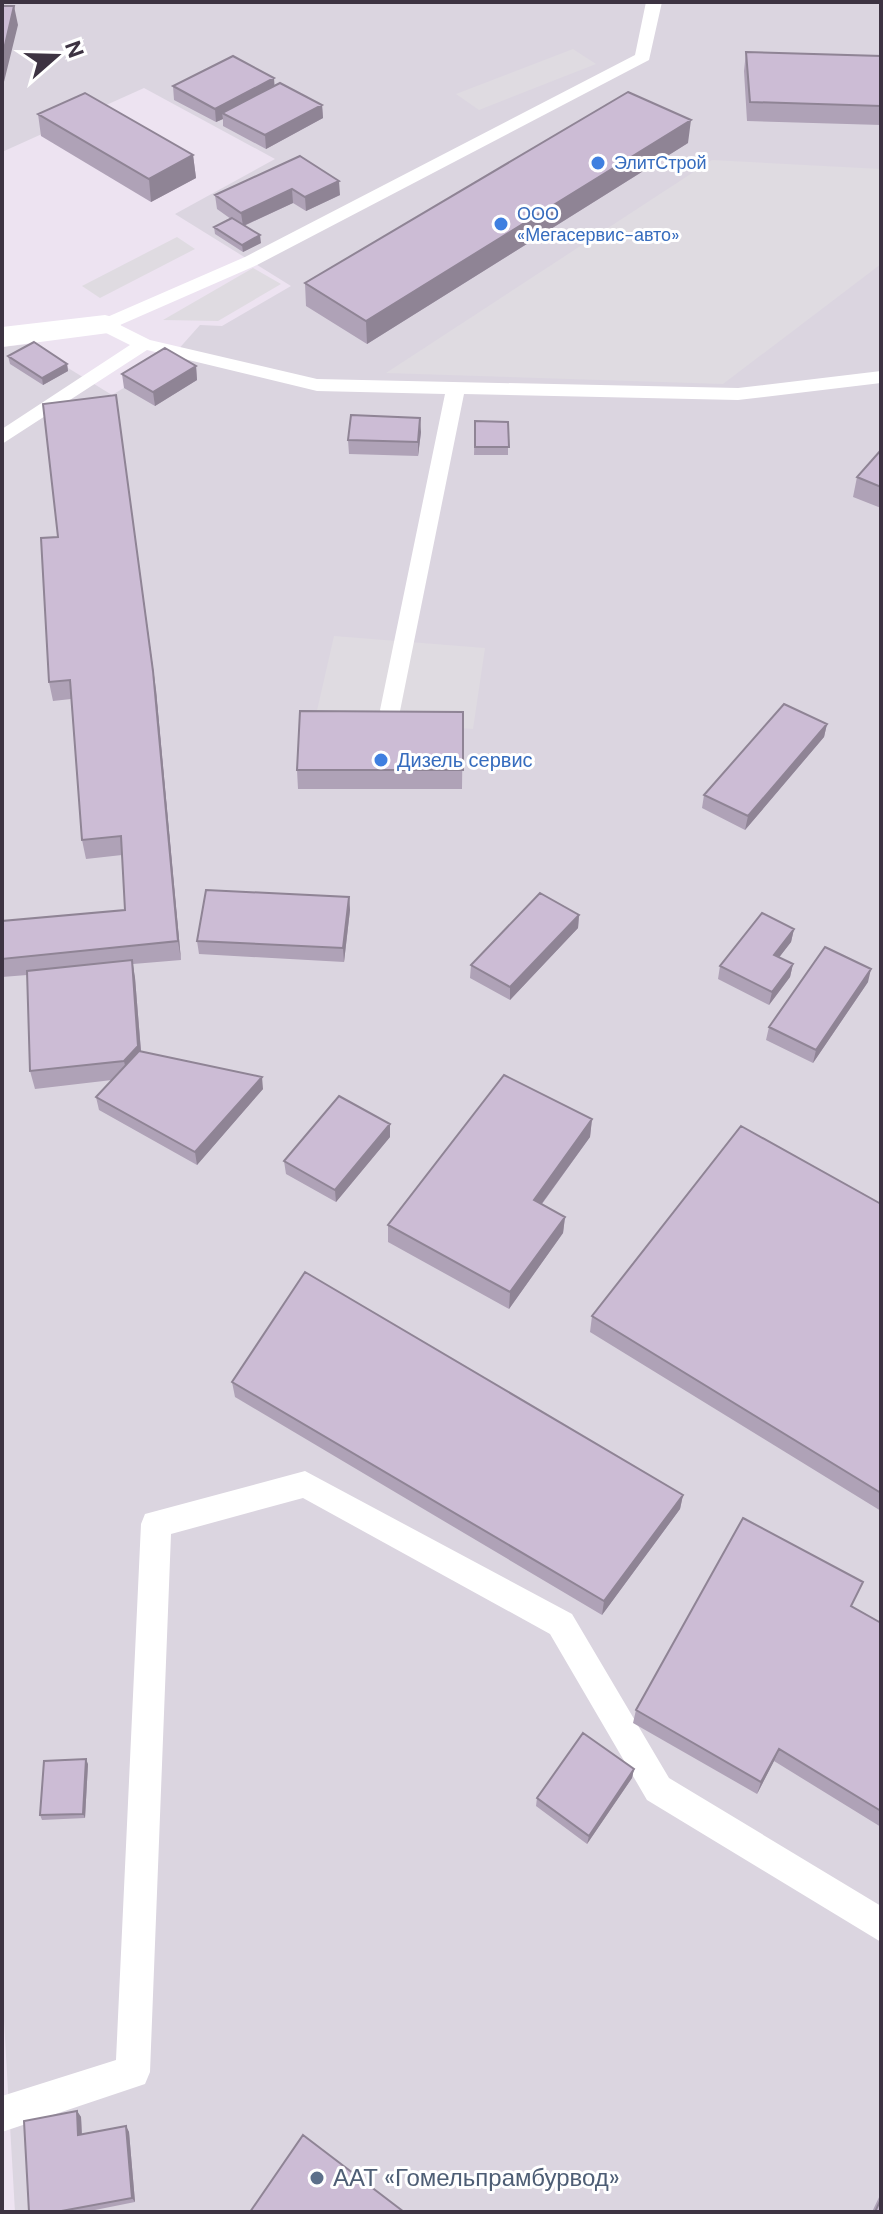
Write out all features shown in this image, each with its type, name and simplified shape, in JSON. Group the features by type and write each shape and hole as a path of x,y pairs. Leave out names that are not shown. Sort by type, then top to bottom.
{"street":[{"path":"2,337 105,325"}],"lane":[{"path":"105,325 251,261 643,57 654,2"},
{"path":"105,325 144,344 317,385 455,391 738,394 881,377"},
{"path":"2,438 144,344"},
{"path":"391,710 455,391"},
{"path":"2,2114 133,2072 156,1524 305,1484 561,1624 658,1789 881,1925"}],"shaded area":[{"path":"2,2 881,2 881,2212 15,2212 2,1986 2,347 29,344 112,395 167,362 200,325 222,326 291,286 175,214 275,159 144,88 2,152"},
{"path":"573,49 596,64 479,110 456,94"},
{"path":"712,160 881,169 881,264 723,384 386,373"},
{"path":"177,237 195,249 100,298 82,286"},
{"path":"253,268 281,284 218,321 163,320"},
{"path":"334,636 485,648 473,729 316,715"}],"building":[{"path":"2,6 14,6 2,58"},
{"path":"746,52 881,56 881,106 750,102"},
{"path":"233,56 274,78 215,109 173,86"},
{"path":"280,83 322,105 265,135 222,113"},
{"name":"ООО «Мегасервис-авто»","path":"628,92 691,120 366,321 305,283"},
{"path":"85,93 193,155 149,179 38,114"},
{"path":"300,156 339,181 305,197 292,189 241,213 215,195"},
{"path":"232,218 260,235 242,245 214,227"},
{"path":"34,342 67,364 42,378 8,356"},
{"path":"165,348 196,366 153,392 122,374"},
{"path":"116,395 153,671 178,941 2,959 2,921 125,910 121,836 82,840 70,680 49,682 41,538 58,537 43,404"},
{"path":"351,415 420,418 418,442 348,440"},
{"path":"475,421 508,422 509,447 475,447"},
{"path":"881,450 881,487 857,477"},
{"path":"784,704 827,724 748,816 704,795"},
{"name":"Дизель сервис","path":"300,711 463,712 463,770 297,770"},
{"path":"206,890 349,897 343,948 197,941"},
{"path":"540,893 579,915 510,987 471,965"},
{"path":"762,913 794,929 774,955 793,964 772,992 720,966"},
{"path":"825,947 871,969 816,1050 769,1027"},
{"path":"132,960 138,1046 124,1061 30,1071 27,971"},
{"path":"139,1051 262,1077 195,1152 96,1097"},
{"path":"504,1075 592,1119 534,1200 565,1217 510,1292 388,1225"},
{"path":"339,1096 390,1124 335,1190 284,1161"},
{"path":"741,1126 881,1204 881,1493 592,1316"},
{"path":"305,1272 683,1495 604,1601 232,1382"},
{"path":"743,1518 863,1582 851,1606 881,1623 881,1811 779,1749 761,1782 636,1710"},
{"path":"583,1733 634,1769 589,1836 537,1798"},
{"path":"86,1759 83,1814 40,1815 44,1761"},
{"path":"77,2111 78,2135 126,2126 132,2198 56,2212 29,2212 24,2121"},
{"name":"ААТ «Гомельпрамбурвод»","path":"303,2135 404,2212 250,2212"}],"place":[{"name":"ЭлитСтрой","path":"598,163"},
{"name":"ООО «Мегасервис-авто»","path":"501,224"},
{"name":"Дизель сервис","path":"381,760"},
{"name":"ААТ «Гомельпрамбурвод»","path":"317,2178"}]}
